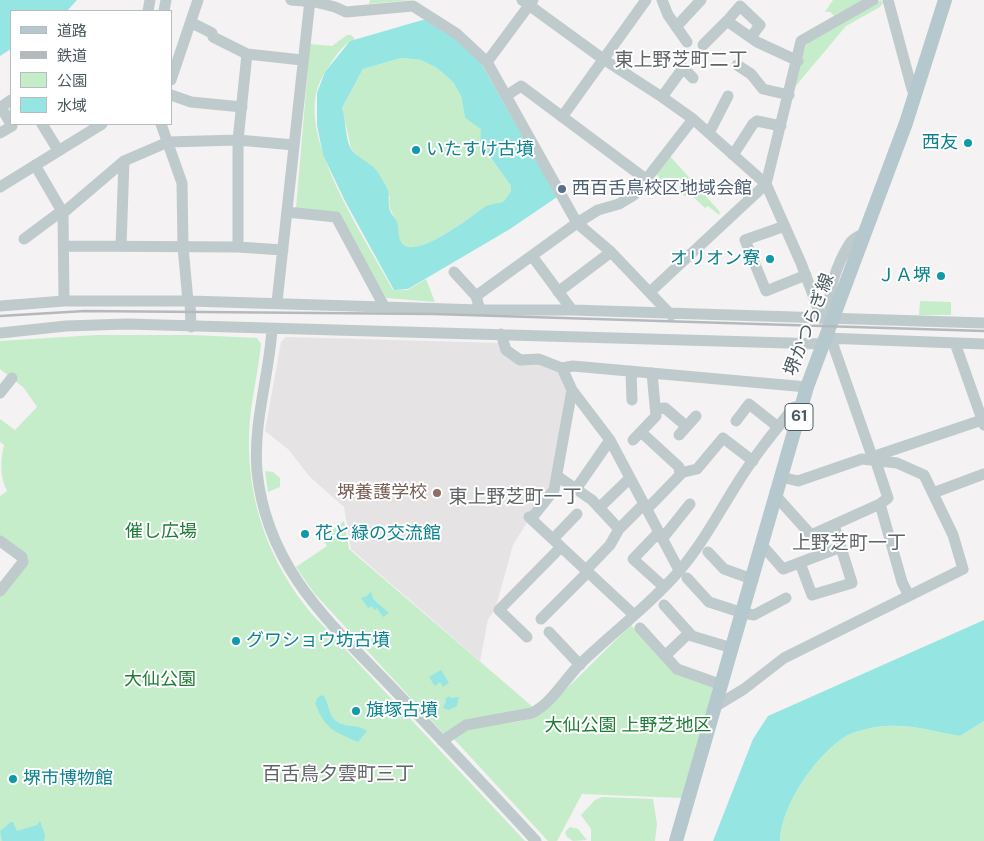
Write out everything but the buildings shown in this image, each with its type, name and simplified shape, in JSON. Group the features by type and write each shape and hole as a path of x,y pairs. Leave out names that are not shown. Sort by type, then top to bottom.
{"main road":[{"name":"堺かつらぎ線","path":"676,841 807,387 826,340 827,319 866,232 916,94 944,0"}],"street":[{"path":"172,77 198,0"},
{"path":"291,0 310,1 335,7 346,12 415,3 457,34 486,62 577,223 611,252 671,314"},
{"path":"562,117 646,0"},
{"path":"676,27 701,0"},
{"path":"650,292 766,184 802,41 873,0"},
{"path":"888,0 912,89 916,94"},
{"path":"277,302 302,60 310,1"},
{"path":"663,1 676,27 687,42"},
{"path":"486,62 528,2 603,60 662,97 693,120 766,184 827,319"},
{"path":"704,45 740,6 760,25 751,37"},
{"path":"727,20 751,37 798,61"},
{"path":"192,22 212,33 214,37 248,54 302,60"},
{"path":"238,247 238,140 248,54"},
{"path":"737,65 751,74 764,89 789,95"},
{"path":"662,97 683,68 693,78"},
{"path":"506,96 521,86 647,180"},
{"path":"172,95 191,102 242,107"},
{"path":"709,133 728,96"},
{"path":"10,101 1,107 10,123"},
{"path":"476,296 577,223 598,210 619,204 634,195 693,120"},
{"path":"733,155 753,124 757,122 781,126"},
{"path":"0,134 11,125"},
{"path":"43,125 58,150"},
{"path":"0,187 100,125"},
{"path":"161,125 182,183 183,247 191,327"},
{"path":"24,239 63,211 124,161 168,142 238,140 294,145"},
{"path":"121,246 124,161"},
{"path":"35,165 63,211 64,301"},
{"path":"287,212 336,217 384,306"},
{"path":"785,226 745,240 766,291 806,275"},
{"path":"64,246 238,247 283,250"},
{"path":"558,292 611,252"},
{"path":"532,256 572,310"},
{"path":"454,272 476,296 480,310"},
{"path":"0,306 64,301 277,302 480,310 572,310 984,323"},
{"path":"0,333 66,326 127,324 272,329 984,344"},
{"path":"272,329 258,419 256,447 257,472 264,508 278,548 307,597 536,841"},
{"path":"501,334 506,350 520,360 539,359 562,368 573,366 807,387"},
{"path":"776,496 807,534 811,535 880,504 888,498 826,340"},
{"path":"781,477 798,481 855,460 873,458 983,423 955,343"},
{"path":"562,368 572,390 610,440 683,574 709,602 754,615 786,598"},
{"path":"631,371 632,400"},
{"path":"652,373 656,416 637,436 679,467 680,473"},
{"path":"0,393 12,378"},
{"path":"572,390 554,490 530,518 634,615"},
{"path":"736,421 749,404 778,427"},
{"path":"442,741 466,725 538,710 580,664 664,587 683,574 753,461 794,408 802,406"},
{"path":"656,409 665,408 682,431 696,416"},
{"path":"541,619 610,545 619,529 680,473 697,469 723,438 753,461"},
{"path":"576,489 610,440"},
{"path":"716,706 744,689 784,658 963,569 953,535 924,475 897,463 873,458"},
{"path":"933,493 984,474"},
{"path":"557,476 599,508 619,529"},
{"path":"599,508 630,478"},
{"path":"664,587 633,559 661,536 690,504"},
{"path":"880,504 902,582 909,596"},
{"path":"528,638 500,610 557,543 577,514"},
{"path":"800,563 812,595 852,583 834,525"},
{"path":"0,541 22,558 23,562 0,591"},
{"path":"762,545 783,569 840,547"},
{"path":"708,552 724,569 752,579"},
{"path":"664,604 692,636 732,648"},
{"path":"640,628 677,669 722,685"},
{"path":"549,632 580,664"},
{"path":"665,656 689,633"}],"shaded area":[{"name":"堺養護学校","path":"286,337 500,343 559,372 570,393 551,484 513,545 495,610 488,619 480,661 351,549 344,507 310,477 289,450 265,431 281,342"}],"green space":[{"path":"370,0 412,0 369,4"},
{"path":"833,0 863,0 834,16 830,12 825,12"},
{"path":"881,0 883,3 880,7 846,26 794,88 807,42"},
{"path":"347,35 351,35 355,39 347,43 338,53 324,74 317,90 315,116 319,141 340,194 393,290 408,290 426,279 435,302 386,298 340,215 296,208 310,44 332,46"},
{"path":"401,58 421,60 437,68 453,82 461,96 465,118 481,128 486,152 511,186 511,191 504,201 488,206 431,241 419,246 409,247 402,244 399,239 396,222 390,207 390,197 351,148 342,108 363,69"},
{"path":"669,155 720,212 719,215 708,206 705,208 689,193 685,196 679,192 680,186 672,178 664,184 656,174"},
{"path":"920,301 951,302 951,315 919,315"},
{"name":"大仙公園","path":"96,335 192,335 257,338 261,344 251,412 249,459 257,507 272,552 283,573 311,613 525,841 0,841 0,597 28,558 0,537 0,496 7,491 2,475 1,463 4,445 0,442 0,419 15,430 37,407 24,388 0,369 0,341"},
{"path":"265,471 273,472 280,478 280,487 268,492"},
{"path":"344,521 349,549 534,708 444,734 314,593 296,567 327,546 322,537"},
{"name":"大仙公園 上野芝地区","path":"631,625 676,674 713,687 683,798 582,794 557,841 548,841 453,738 473,729 519,721 541,714"},
{"path":"984,721 984,841 780,841 787,812 802,782 823,755 846,736 882,726 896,726 914,727 960,736"},
{"path":"602,797 653,799 657,824 655,841 591,841 591,829 581,815 595,800"},
{"path":"570,827 578,829 587,840 573,841 567,837 565,832"}],"water":[{"path":"0,0 77,0 68,10 10,10 10,50 0,56"},
{"path":"426,19 456,38 481,63 557,197 510,229 408,289 394,290 345,201 323,155 317,125 317,93 325,72 350,41","holes":["401,58 421,60 437,68 453,82 461,96 465,118 481,129 480,143 511,186 511,191 504,201 486,206 444,235 430,242 408,247 400,240 396,220 389,209 388,191 382,179 374,168 351,149 342,108 363,69"]},
{"path":"371,591 373,599 389,613 383,617 377,608 374,610 372,606 368,608 361,598 367,596"},
{"path":"984,620 984,721 960,736 914,727 896,726 882,726 850,734 823,755 802,782 787,812 780,841 713,841 753,739 768,716"},
{"path":"441,670 449,683 443,687 440,682 435,686 429,677"},
{"path":"323,695 331,715 336,721 343,725 360,727 367,731 358,742 336,732 322,719 315,703 318,697"},
{"path":"449,696 451,698 459,697 457,706 449,710 443,708 445,699"},
{"path":"40,821 45,835 44,841 2,841 0,831 11,822 13,822 17,831 37,825"}],"railway":[{"path":"0,316 85,311 434,314 984,331"}],"place":[{"name":"西友","path":"968,143"},
{"name":"いたすけ古墳","path":"416,150"},
{"name":"西百舌鳥校区地域会館","path":"562,189"},
{"name":"オリオン寮","path":"770,259"},
{"name":"ＪＡ堺","path":"941,276"},
{"name":"堺養護学校","path":"437,493"},
{"name":"花と緑の交流館","path":"305,534"},
{"name":"グワショウ坊古墳","path":"236,641"},
{"name":"旗塚古墳","path":"356,711"},
{"name":"堺市博物館","path":"13,779"}],"district":[{"name":"東上野芝町二丁","path":"681,61"},
{"name":"東上野芝町一丁","path":"515,498"},
{"name":"上野芝町一丁","path":"849,544"},
{"name":"百舌鳥夕雲町三丁","path":"338,775"}],"park label":[{"name":"催し広場","path":"161,532"}]}
